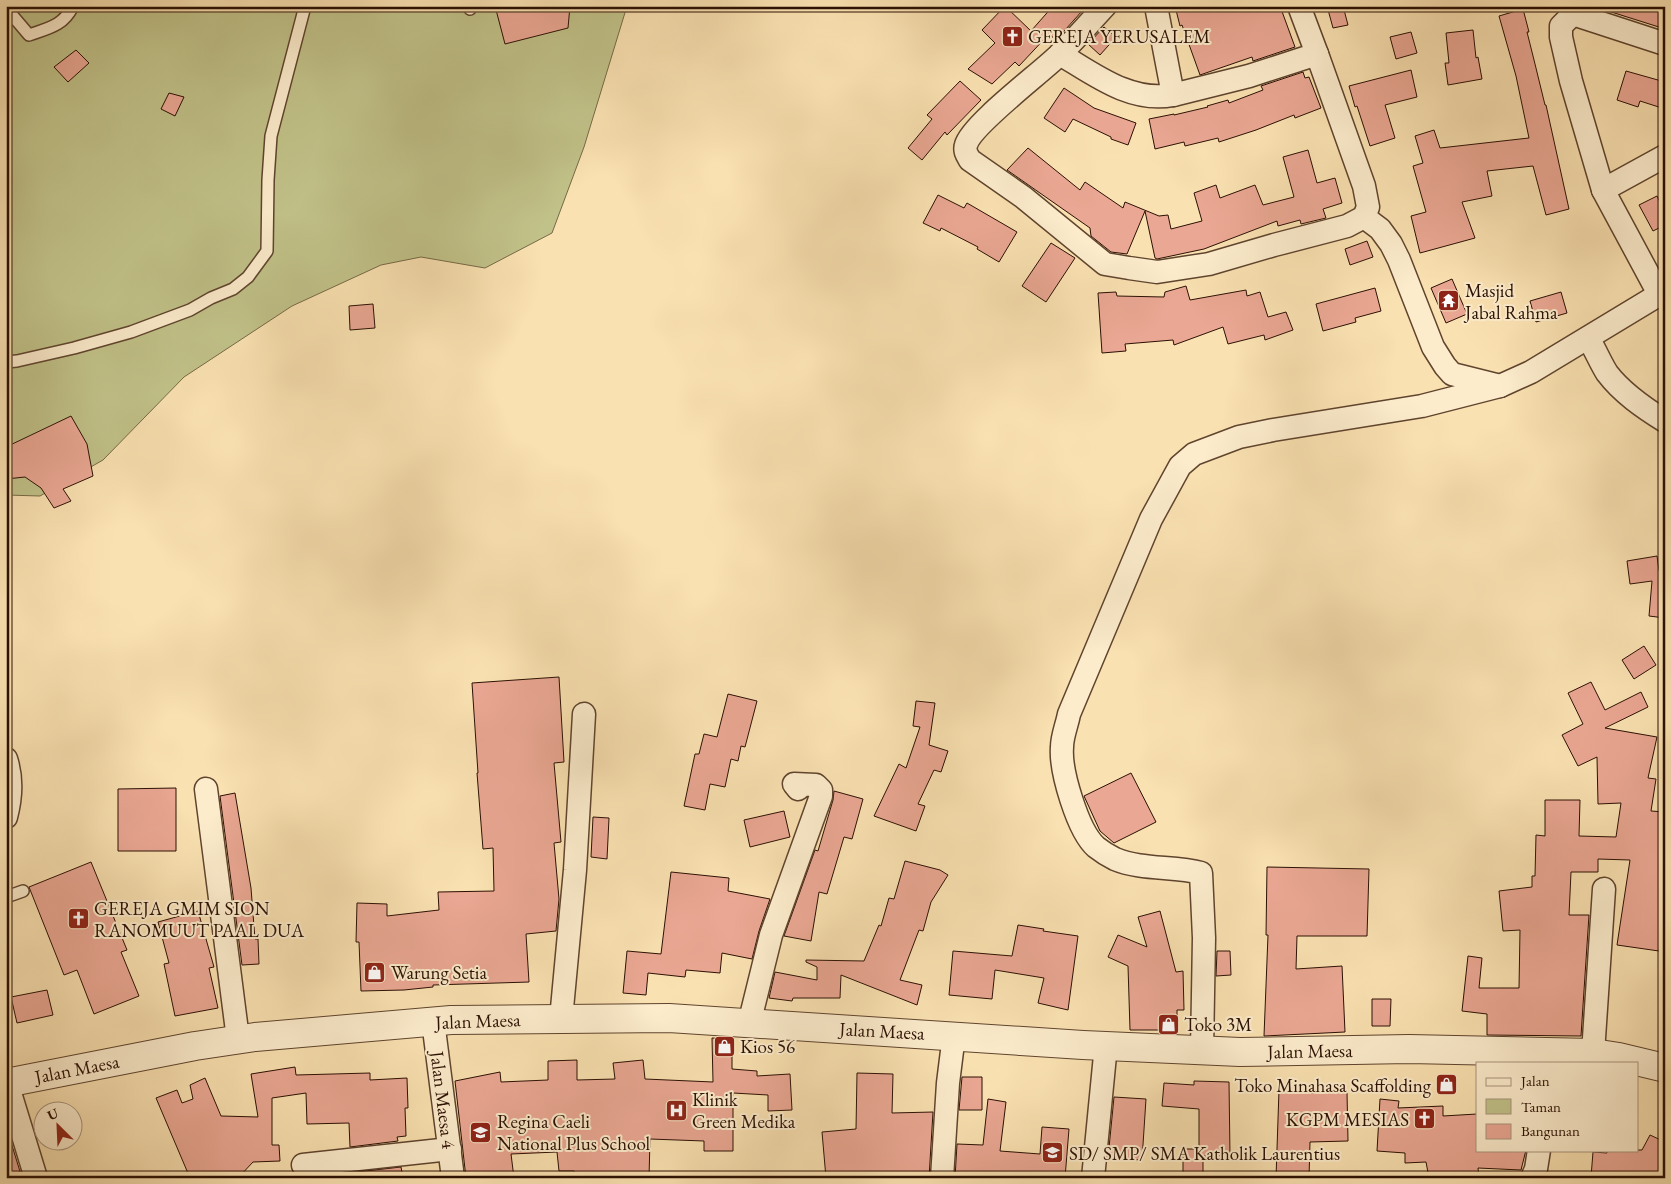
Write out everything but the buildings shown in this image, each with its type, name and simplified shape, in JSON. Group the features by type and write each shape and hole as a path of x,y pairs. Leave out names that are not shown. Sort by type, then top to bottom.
{"street":[{"path":"1105,6 1060,54 998,108 970,137 966,146 966,154 970,160 1023,197 1105,264 1157,272 1209,264 1274,244 1347,226 1364,217 1368,207 1364,186 1299,6"},
{"path":"1156,6 1173,95"},
{"path":"1202,1050 1204,938 1201,873 1190,870 1144,866 1116,859 1095,846 1084,831 1066,785 1061,748 1069,714 1151,519 1180,466 1194,454 1239,437 1256,433 1422,406 1500,386 1532,372 1662,293 1603,190 1571,82 1561,37 1561,26 1570,17 1576,15 1665,44"},
{"path":"1060,54 1115,86 1130,92 1161,97 1249,76 1317,54"},
{"path":"1603,190 1665,156"},
{"path":"1364,217 1380,229 1391,244 1434,347 1445,366 1452,374 1500,386"},
{"path":"1588,338 1607,372 1617,385 1665,421"},
{"path":"561,1019 575,870 584,714"},
{"path":"6,759 9,768 10,802 6,817"},
{"path":"749,1024 771,935 822,790 816,785 794,784 798,789"},
{"path":"206,789 238,1039"},
{"path":"1594,1053 1604,889"},
{"name":"Jalan Maesa","path":"7,1083 238,1039 451,1020 669,1018 1249,1052 1409,1049 1551,1057 1594,1053 1665,1068"},
{"name":"Jalan Maesa 4","path":"433,1021 454,1178"},
{"path":"942,1178 948,1083 954,1035"},
{"path":"1093,1178 1106,1045"},
{"path":"7,1083 36,1178"},
{"path":"303,1165 450,1149"},
{"path":"1532,1178 1536,1169 1539,1152"}],"lane":[{"path":"6,8 30,35 64,20 73,6"},
{"path":"6,362 74,348 131,332 190,310 211,298 233,289 248,277 267,251 271,136 305,6"},
{"path":"6,898 23,891"}],"green space":[{"path":"6,6 627,6 584,147 552,233 485,268 421,257 381,265 292,306 184,377 103,460 40,496 6,495"}],"place":[{"name":"GEREJA YERUSALEM","path":"1012,36"},
{"name":"Masjid Jabal Rahma","path":"1449,301"},
{"name":"GEREJA GMIM SION RANOMUUT PAAL DUA","path":"78,919"},
{"name":"Warung Setia","path":"375,972"},
{"name":"Toko 3M","path":"1168,1024"},
{"name":"Kios 56","path":"724,1046"},
{"name":"Toko Minahasa Scaffolding","path":"1447,1085"},
{"name":"Klinik Green Medika","path":"676,1110"},
{"name":"KGPM MESIAS","path":"1425,1119"},
{"name":"Regina Caeli National Plus School","path":"481,1132"},
{"name":"SD/ SMP/ SMA Katholik Laurentius","path":"1053,1153"}]}
